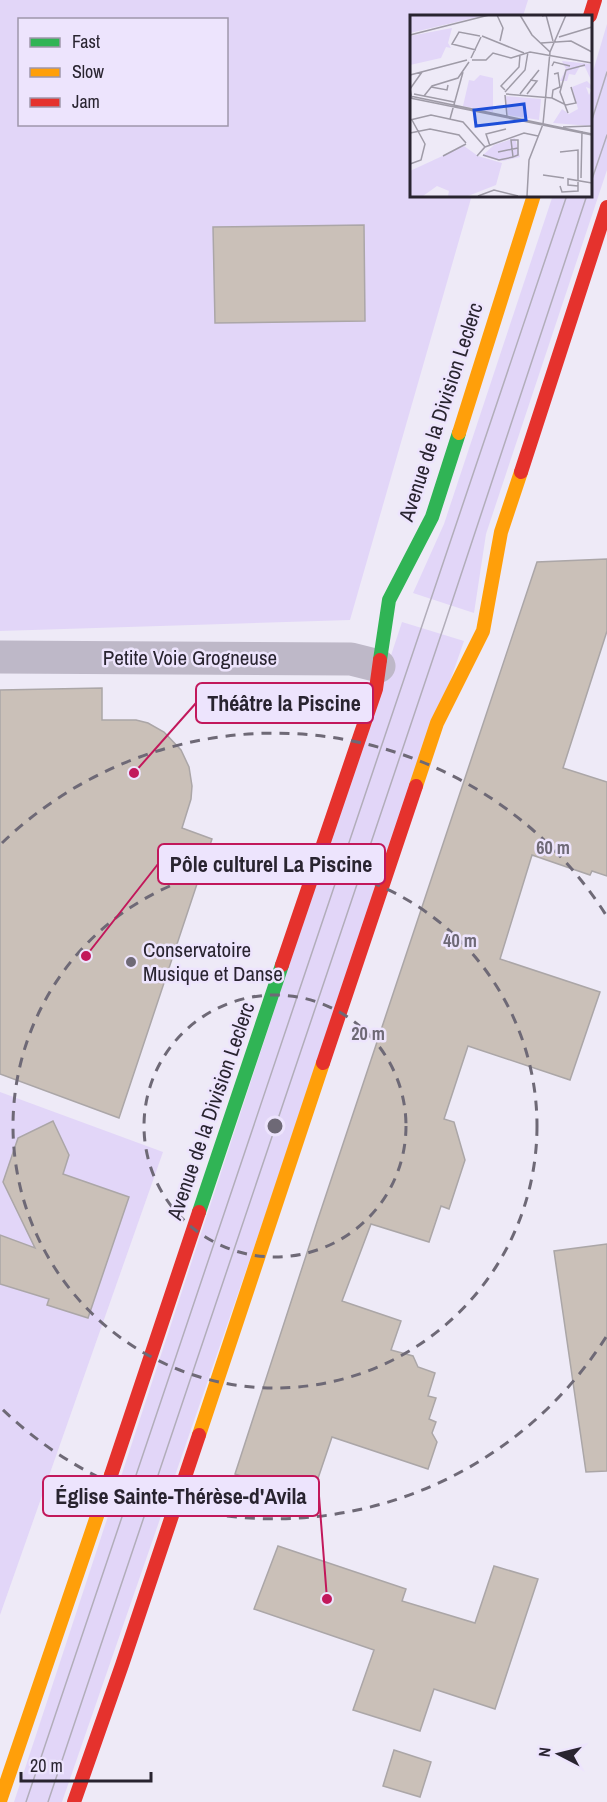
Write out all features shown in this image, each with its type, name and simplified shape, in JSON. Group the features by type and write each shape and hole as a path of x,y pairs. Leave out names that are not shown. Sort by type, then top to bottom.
{"main road":[{"path":"590,15 595,0"},
{"name":"Avenue de la Division Leclerc","path":"0,1801 376,689 389,600 432,517 534,196"},
{"path":"74,1802 138,1620 437,723 483,631 501,532 607,207"}],"street":[{"name":"Petite Voie Grogneuse","path":"0,657 351,659 379,666"}],"shaded area":[{"path":"0,0 528,0 523,15 410,15 410,196 472,196 350,620 0,631"},
{"path":"607,24 607,170 486,534 474,613 413,593 444,524 553,196 592,196 592,75"},
{"path":"402,622 464,641 62,1802 14,1802"},
{"path":"0,1092 163,1152 0,1615"}],"building":[{"path":"364,225 365,321 215,323 213,227"},
{"path":"607,559 607,631 563,768 607,782 607,876 592,871 590,875 532,855 500,959 600,992 570,1080 468,1046 444,1119 454,1122 465,1160 449,1209 441,1206 429,1242 371,1224 342,1301 401,1321 391,1350 413,1356 418,1367 435,1373 428,1396 436,1398 429,1419 436,1422 432,1433 437,1442 428,1469 332,1437 311,1499 235,1474 537,562"},
{"path":"102,688 102,720 136,720 148,723 164,732 181,750 189,767 192,786 191,799 182,828 212,839 119,1118 0,1074 0,690"},
{"path":"53,1121 69,1155 63,1174 129,1197 88,1318 47,1305 49,1299 0,1284 0,1235 35,1248 3,1182 18,1138"},
{"path":"607,1244 607,1471 586,1472 554,1251"},
{"path":"278,1546 406,1589 402,1601 475,1623 494,1566 538,1579 495,1709 434,1689 420,1731 353,1710 374,1650 254,1609"},
{"path":"394,1750 431,1762 420,1797 383,1786"}],"tram line":[{"path":"592,120 607,72"},
{"path":"592,179 607,135"},
{"path":"26,1802 567,196"},
{"path":"48,1802 587,196"}],"traffic: fast":[{"path":"380,660 389,600 432,517 459,433"},
{"path":"199,1212 282,965"}],"traffic: slow":[{"path":"459,433 534,196"},
{"path":"416,786 437,723 483,631 501,532 521,472"},
{"path":"199,1435 323,1063"},
{"path":"0,1801 111,1475"}],"traffic: jam":[{"path":"590,15 595,0"},
{"path":"521,472 607,207"},
{"path":"282,965 376,689 380,660"},
{"path":"323,1063 416,786"},
{"path":"111,1475 199,1212"},
{"path":"74,1802 199,1435"}],"place":[{"name":"Théâtre la Piscine","path":"134,773"},
{"name":"Pôle culturel La Piscine","path":"86,956"},
{"name":"Conservatoire Musique et Danse","path":"131,962"},
{"name":"Église Sainte-Thérèse-d'Avila","path":"327,1599"}]}
